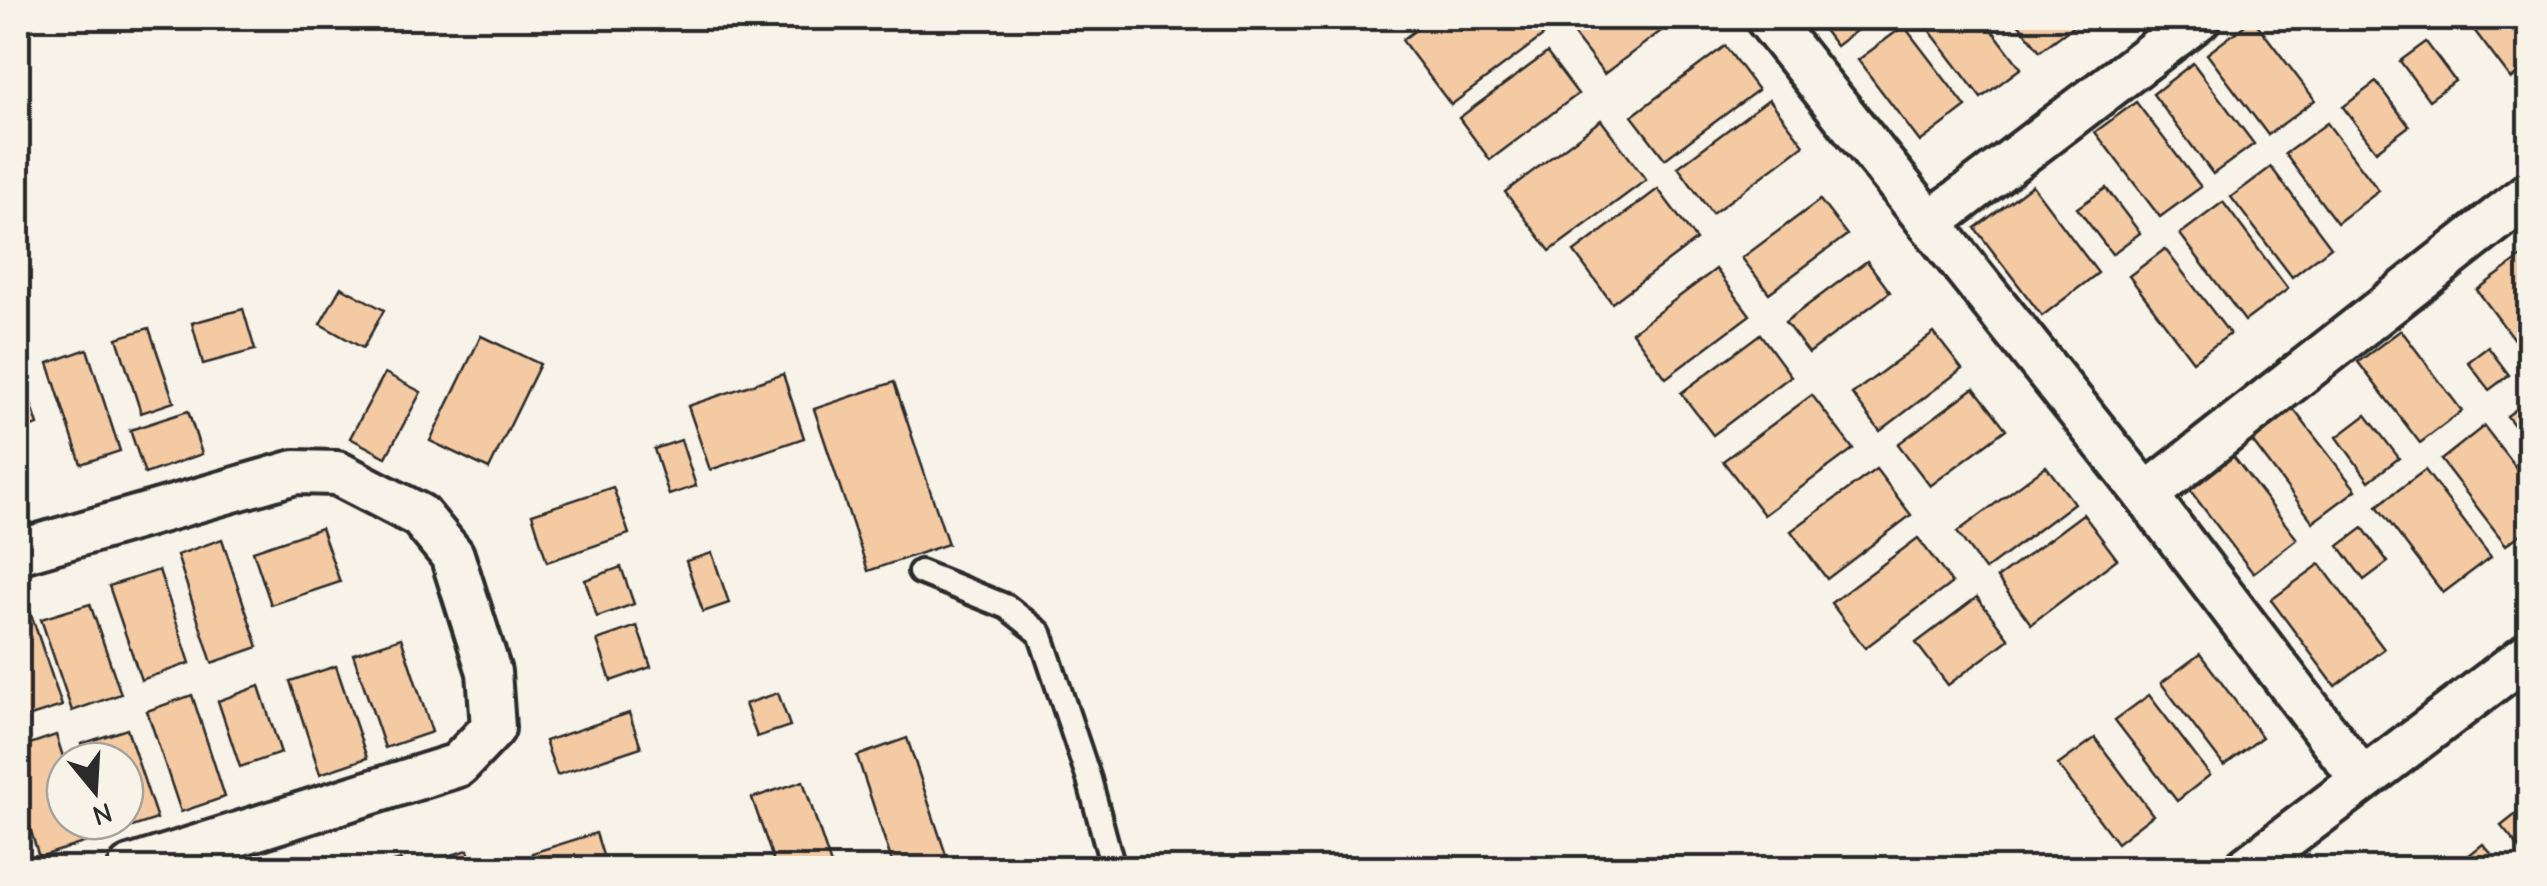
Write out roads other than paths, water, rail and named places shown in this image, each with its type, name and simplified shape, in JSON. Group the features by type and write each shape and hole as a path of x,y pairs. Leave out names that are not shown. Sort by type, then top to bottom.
{"street":[{"path":"1767,18 2146,495 2362,778"},
{"path":"1930,223 2198,18"},
{"path":"2146,495 2530,193"},
{"path":"18,552 294,472 337,473 420,516 452,555 490,672 493,728 458,765 130,868"},
{"path":"2247,868 2530,653"}],"lane":[{"path":"920,572 1006,607 1040,633 1089,778 1114,868"}]}
